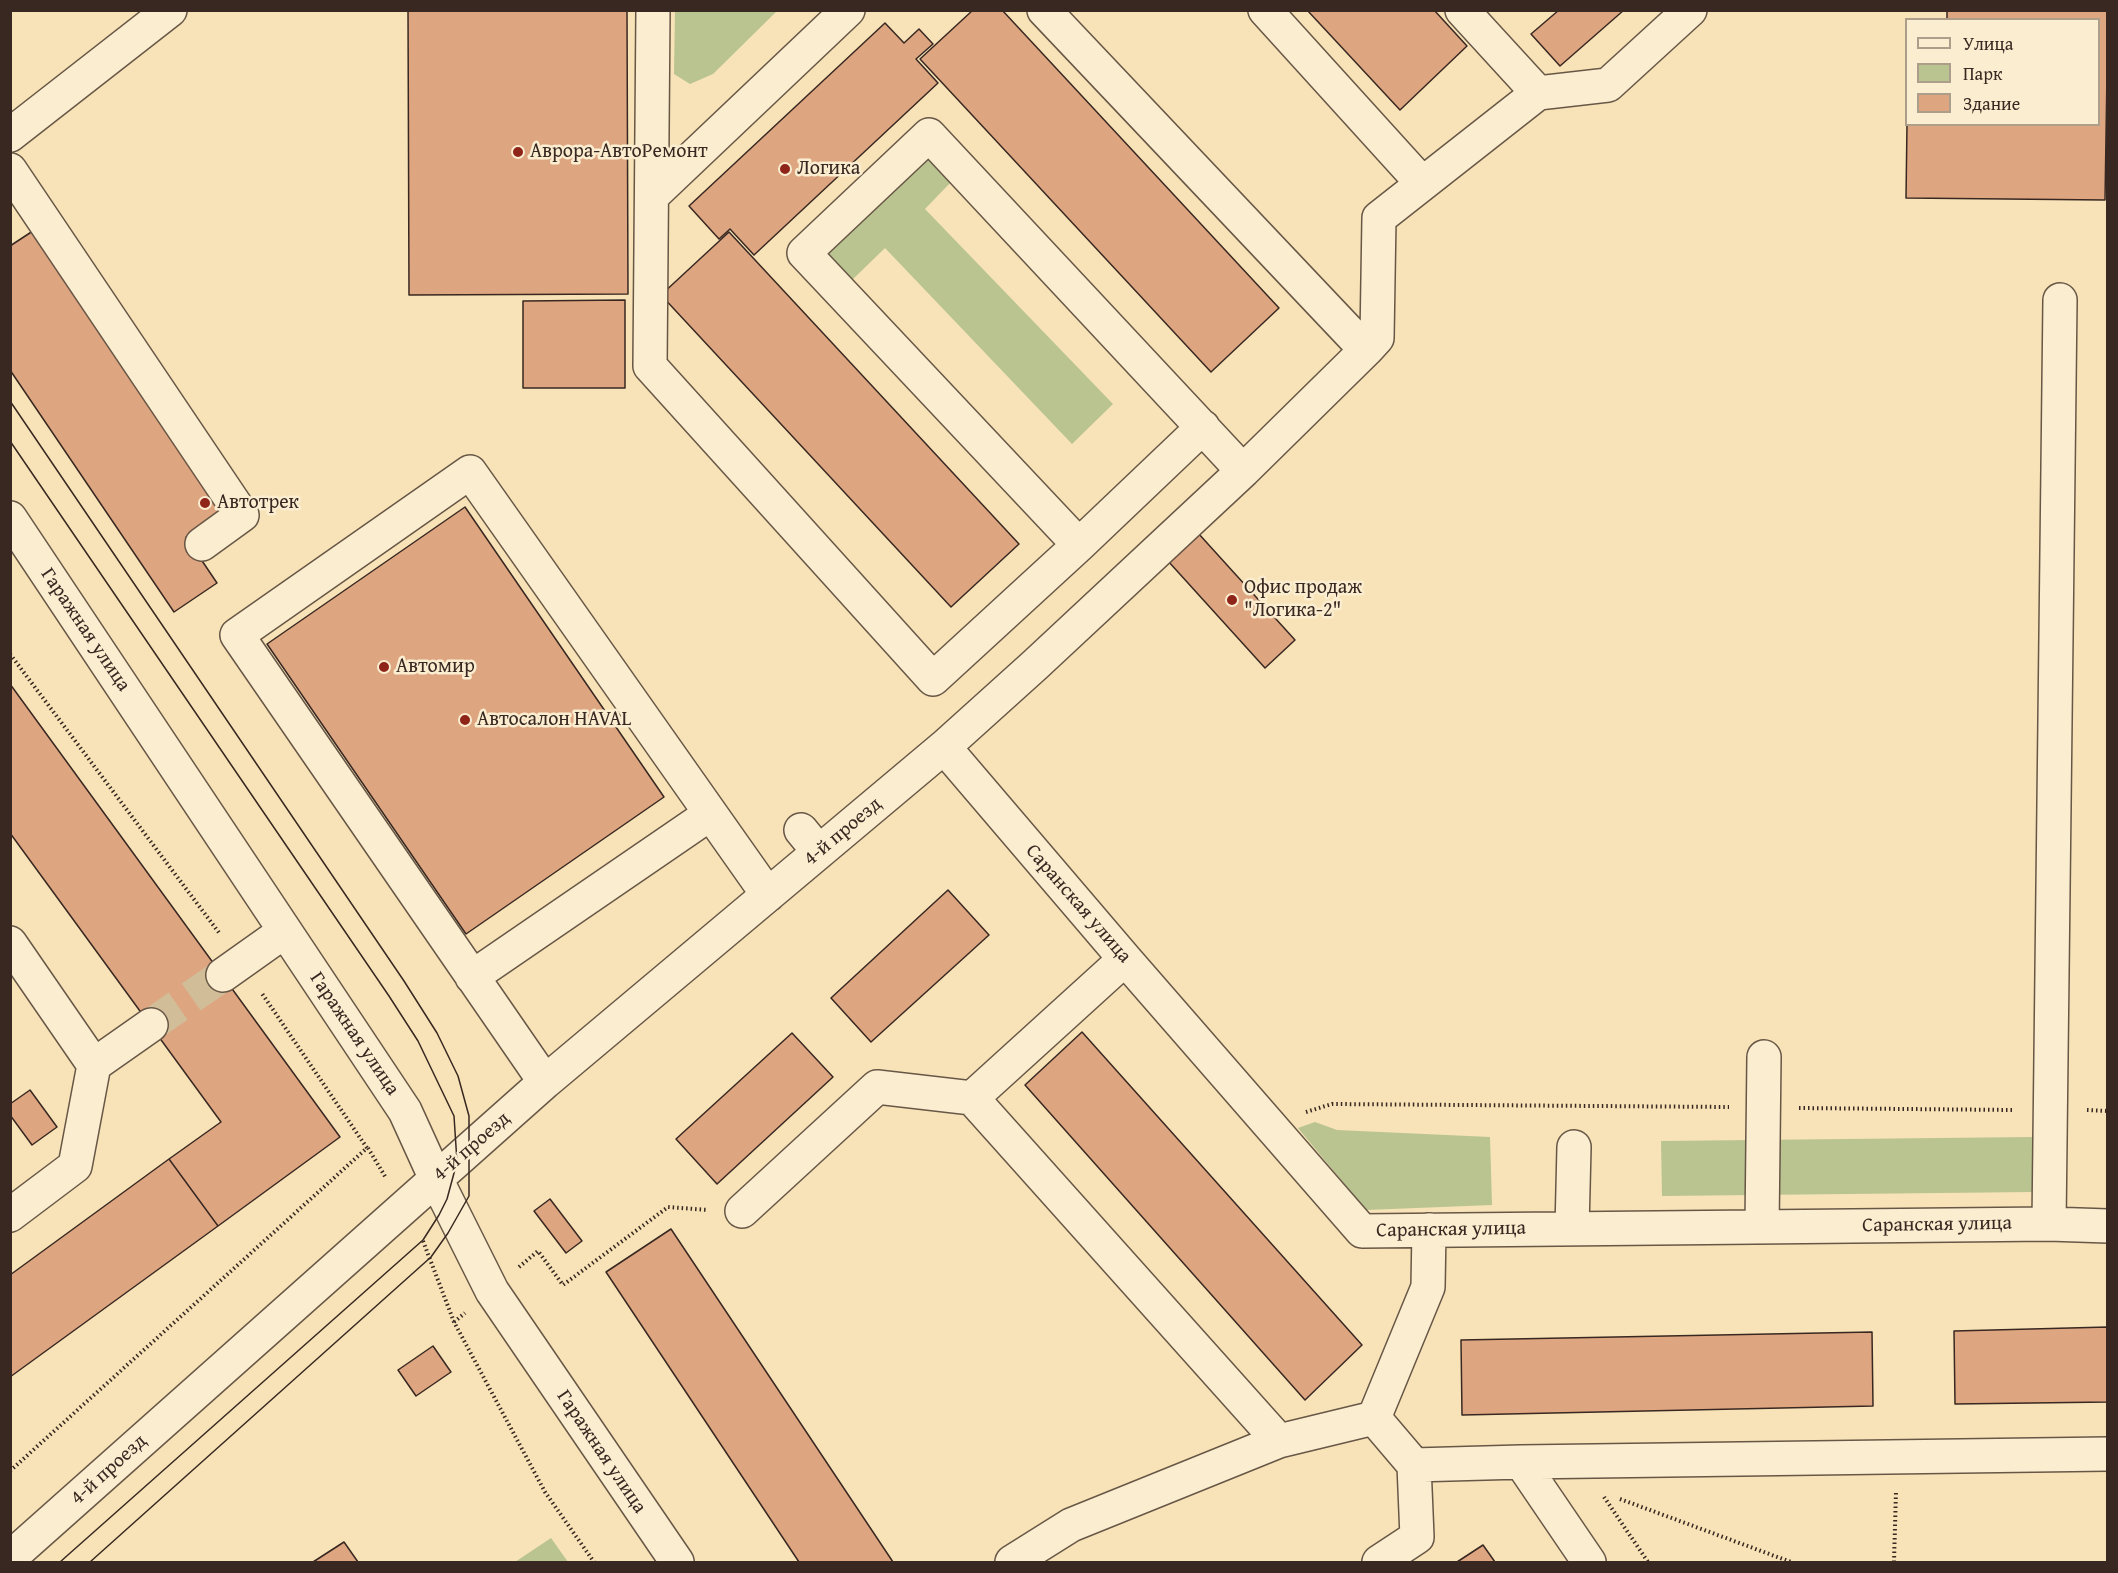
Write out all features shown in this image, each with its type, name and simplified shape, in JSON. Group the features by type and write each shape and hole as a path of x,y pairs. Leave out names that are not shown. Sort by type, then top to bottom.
{"street":[{"path":"10,135 170,10"},
{"path":"653,10 650,366 933,678 1079,545 1203,427"},
{"path":"652,196 848,10"},
{"path":"1044,10 1366,350 1377,338 1379,218 1538,93 1608,85 1690,10"},
{"path":"1264,10 1422,183"},
{"path":"1462,10 1538,93"},
{"path":"1079,545 804,253 929,135 1243,471"},
{"path":"10,170 242,516 202,544"},
{"path":"2049,1224 2060,300"},
{"name":"4-й проезд","path":"10,1558 545,1082 768,895 810,841 944,747 1041,671 1366,350"},
{"path":"545,1082 237,635 470,472 768,895"},
{"name":"Гаражная улица","path":"10,518 405,1111 492,1291 676,1563"},
{"name":"Саранская улица","path":"944,747 1362,1231 2049,1224 2108,1226"},
{"path":"472,977 710,814"},
{"path":"232,969 285,931"},
{"path":"10,943 94,1065"},
{"path":"972,1098 1125,959"},
{"path":"10,1215 75,1166 94,1065 151,1025"},
{"path":"1762,1227 1764,1057"},
{"path":"742,1211 877,1087 972,1098 1279,1441"},
{"path":"1572,1229 1574,1147"},
{"path":"1374,1418 1428,1287 1430,1230"},
{"path":"1012,1563 1071,1526 1279,1441 1374,1418"},
{"path":"1374,1418 1414,1465 1417,1537 1379,1563"},
{"path":"1414,1465 2108,1454"},
{"path":"1521,1462 1590,1563"}],"path":[{"path":"10,654 232,969 368,1148 10,1471"},
{"path":"1268,1124 1332,1104 2108,1111"},
{"path":"594,1563 545,1492 454,1322 538,1251 563,1285 668,1207 742,1211"},
{"path":"1894,1563 1897,1457"},
{"path":"1648,1563 1600,1492 1791,1563"}],"green space":[{"path":"675,10 777,11 713,74 690,84 674,74"},
{"path":"925,146 951,182 925,209 1113,404 1072,444 885,248 851,281 818,243"},
{"path":"1315,1122 1337,1130 1490,1137 1492,1205 1366,1210 1298,1128"},
{"path":"2032,1137 2032,1192 1662,1196 1661,1141"},
{"path":"551,1538 568,1562 515,1562"}],"building":[{"name":"Аврора-АвтоРемонт","path":"408,10 627,10 628,294 409,295"},
{"path":"973,10 1002,10 1279,308 1211,372 920,59"},
{"path":"1307,10 1434,10 1467,46 1400,110"},
{"path":"1559,10 1624,10 1560,66 1531,34"},
{"path":"1947,10 2108,10 2105,200 1906,198 1907,126 2100,126 2100,18 1947,18"},
{"path":"885,23 904,43 919,29 933,44 916,59 938,83 754,255 730,229 719,239 689,206"},
{"path":"42,225 231,506 186,537 217,583 174,612 10,370 10,246"},
{"path":"729,232 1019,544 951,607 661,295"},
{"path":"625,300 625,388 523,388 523,301"},
{"name":"Автосалон HAVAL","path":"465,507 664,797 466,934 267,644"},
{"name":"Офис продаж \"Логика-2\"","path":"1198,533 1295,640 1265,668 1168,561"},
{"path":"10,684 340,1137 218,1226 169,1159 221,1122 10,833"},
{"path":"948,890 989,935 871,1042 831,998"},
{"path":"1082,1032 1362,1345 1305,1400 1025,1085"},
{"path":"792,1033 833,1077 717,1184 676,1139"},
{"path":"30,1090 57,1127 32,1145 10,1115 10,1104"},
{"path":"169,1159 218,1226 10,1377 10,1275"},
{"path":"550,1199 582,1241 566,1253 534,1211"},
{"path":"671,1229 893,1562 799,1562 606,1272"},
{"path":"2108,1327 2108,1402 1955,1404 1954,1331"},
{"path":"1872,1332 1873,1406 1462,1415 1461,1340"},
{"path":"433,1346 451,1372 416,1396 398,1370"},
{"path":"344,1542 358,1562 313,1562"},
{"path":"1483,1545 1495,1562 1457,1562"}],"tunnel":[{"path":"151,1025 223,975"}],"tram line":[{"path":"10,401 404,981 437,1033 458,1076 469,1116 469,1196 431,1257 90,1562"},
{"path":"10,441 418,1041 454,1116 457,1162 447,1199 423,1240 60,1562"}],"place":[{"name":"Аврора-АвтоРемонт","path":"518,152"},
{"name":"Логика","path":"785,169"},
{"name":"Автотрек","path":"205,503"},
{"name":"Офис продаж \"Логика-2\"","path":"1232,600"},
{"name":"Автомир","path":"384,667"},
{"name":"Автосалон HAVAL","path":"465,720"}]}
